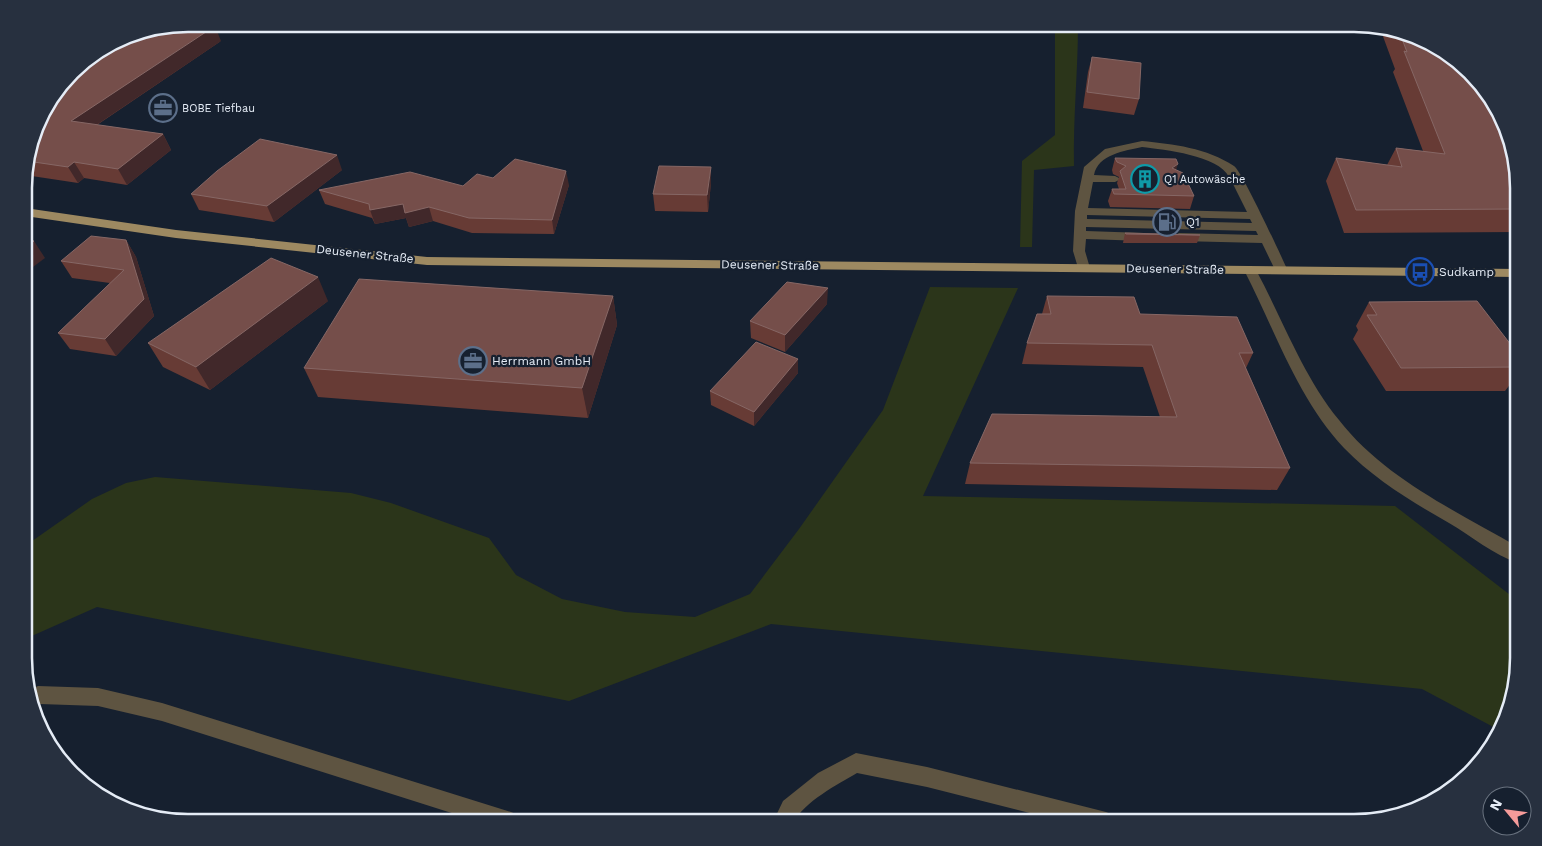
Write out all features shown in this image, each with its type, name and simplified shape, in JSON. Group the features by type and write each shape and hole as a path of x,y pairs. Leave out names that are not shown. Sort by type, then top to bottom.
{"main road":[{"name":"Deusener Straße","path":"32,213 176,234 427,261 1509,273"}],"street":[{"path":"1084,268 1080,251 1080,223 1090,167 1109,151 1142,144 1170,147 1203,155 1231,169 1282,271"},
{"path":"1088,178 1115,179"},
{"path":"1176,180 1237,181"},
{"path":"1080,223 1257,222"},
{"path":"1080,223 1265,239"},
{"path":"1250,270 1314,396 1333,425 1354,448 1388,477 1509,551"},
{"path":"38,695 98,697 162,712 485,814"},
{"path":"788,813 790,808 825,780 856,763 927,777 1071,813"}],"green space":[{"path":"1055,32 1078,32 1074,166 1034,170 1032,247 1020,247 1022,161 1055,135"},
{"path":"930,287 1018,288 923,496 1395,506 1509,594 1509,668 1501,708 1493,727 1422,689 771,624 569,701 97,607 32,636 32,541 92,499 126,483 155,477 351,493 391,503 489,538 516,575 562,599 625,612 695,617 750,594 799,529 883,410"}],"building":[{"path":"206,32 71,121 163,134 118,169 74,162 68,167 35,162 44,129 53,111 71,86 86,71 111,53 138,41 168,34"},
{"path":"1403,41 1431,53 1448,65 1464,78 1489,111 1501,138 1506,158 1509,178 1509,209 1356,210 1336,158 1402,167 1396,148 1445,154 1404,51 1407,52"},
{"path":"1092,57 1141,63 1139,99 1087,92"},
{"path":"260,139 337,155 267,206 191,194 217,171"},
{"path":"1115,158 1176,159 1178,164 1172,168 1183,173 1194,196 1114,194 1112,189 1126,189 1120,171 1126,166 1117,162"},
{"path":"515,159 566,171 552,220 469,218 429,207 405,213 403,204 370,210 369,204 319,190 410,172 463,186 477,174 493,178"},
{"path":"659,166 711,167 707,195 653,194"},
{"path":"1125,233 1200,235 1126,234"},
{"path":"91,236 126,240 144,299 105,339 58,333 124,270 61,261"},
{"path":"271,258 318,277 196,367 148,343"},
{"name":"Herrmann GmbH","path":"359,279 613,296 582,388 304,368"},
{"path":"787,282 828,288 785,335 750,321"},
{"path":"1047,296 1134,297 1140,314 1237,317 1253,353 1239,353 1290,468 970,463 992,414 1177,417 1152,345 1027,343 1037,314 1051,314"},
{"path":"1477,301 1509,342 1509,367 1401,368 1367,315 1377,315 1369,302"},
{"path":"756,342 798,359 754,412 710,391"}],"place":[{"name":"BOBE Tiefbau","path":"163,108"},
{"name":"Q1 Autowäsche","path":"1145,179"},
{"name":"Q1","path":"1167,222"},
{"name":"Sudkamp","path":"1420,272"},
{"name":"Herrmann GmbH","path":"473,361"}]}
